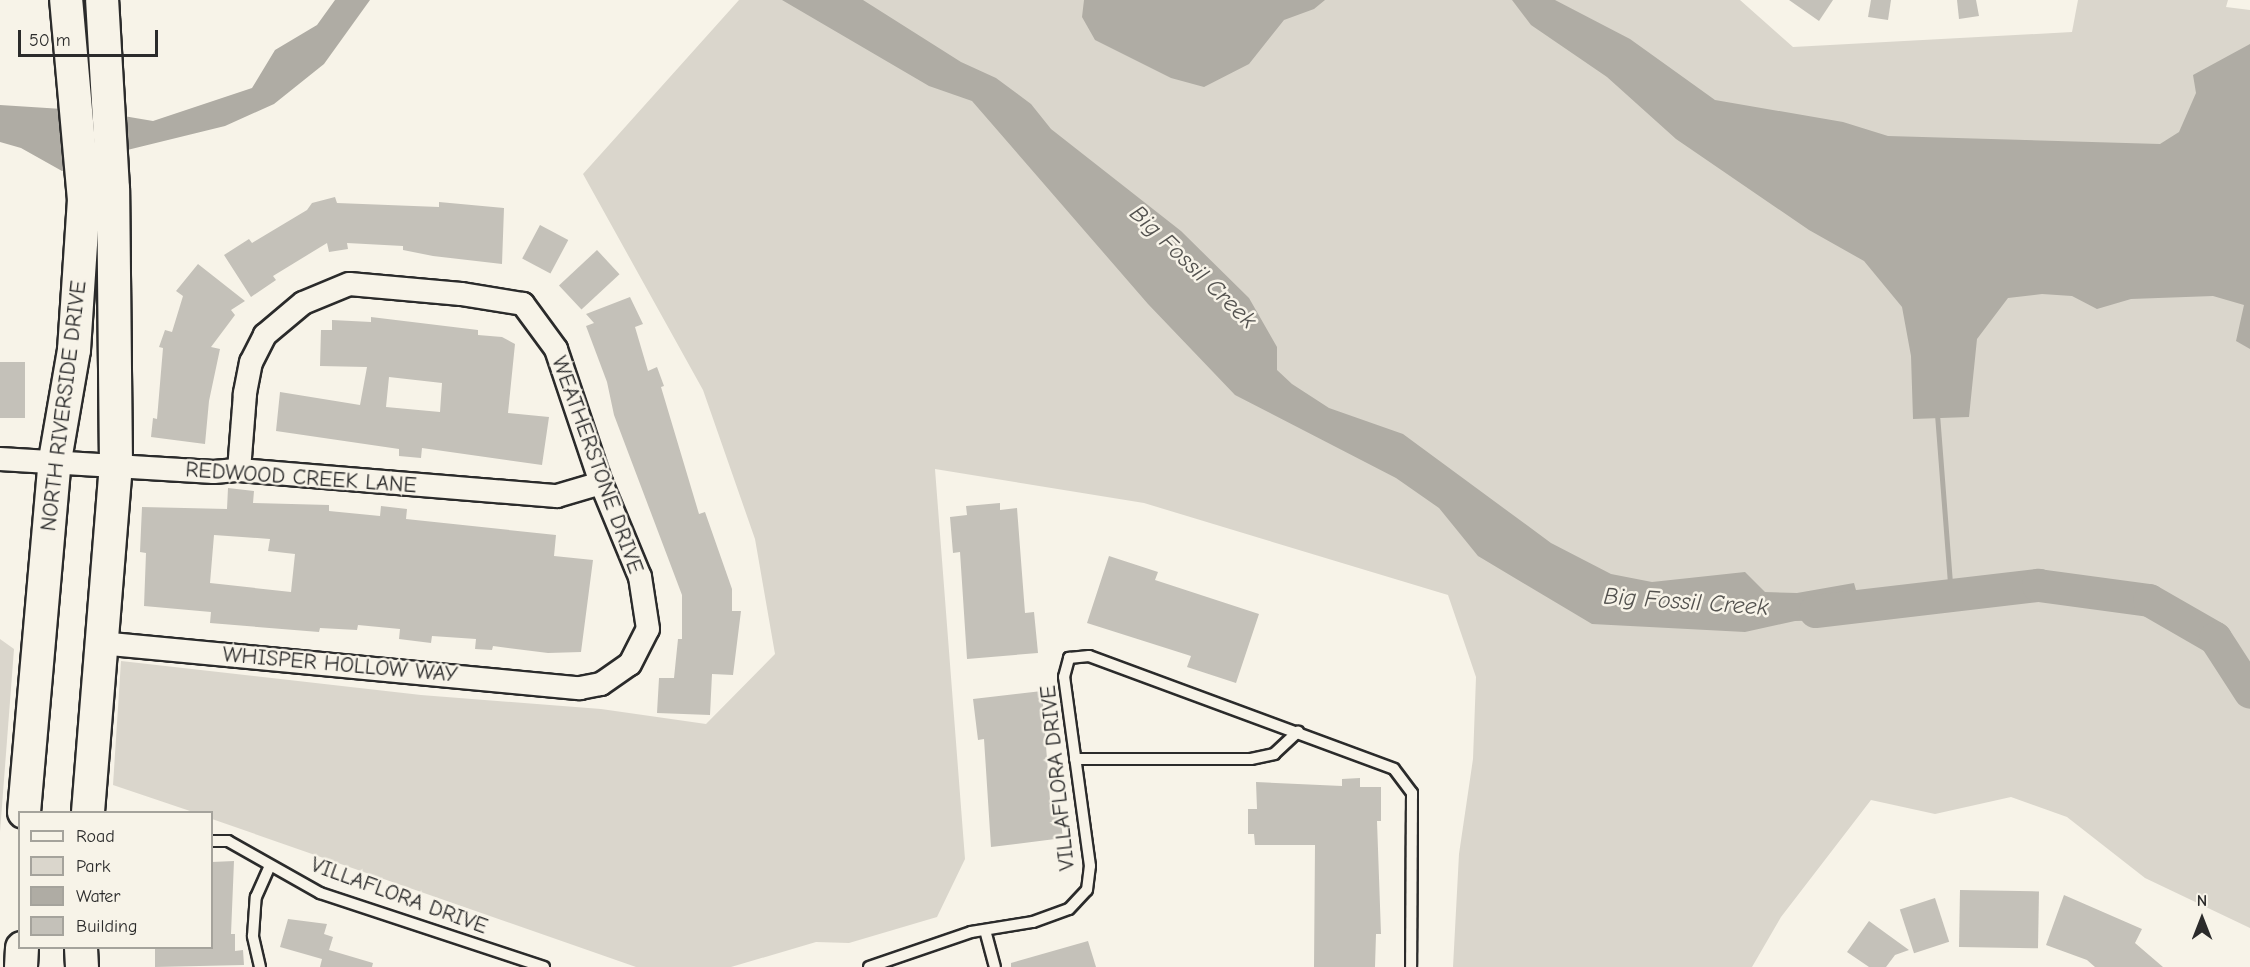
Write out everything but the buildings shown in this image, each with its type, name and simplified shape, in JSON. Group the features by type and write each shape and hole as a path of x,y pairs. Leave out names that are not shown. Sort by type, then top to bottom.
{"main road":[{"name":"NORTH RIVERSIDE DRIVE","path":"66,0 73,66 98,187 116,465 88,811"},
{"name":"NORTH RIVERSIDE DRIVE","path":"24,811 55,460 98,187 108,63 102,0"},
{"path":"21,967 22,949"},
{"path":"81,949 82,967"}],"street":[{"name":"WEATHERSTONE DRIVE","path":"239,470 245,394 251,362 265,335 294,309 334,288 383,285 523,304 556,349 601,483 640,578 648,629 630,664 601,684 580,688"},
{"name":"REDWOOD CREEK LANE","path":"0,459 239,470 556,496 601,483"},
{"name":"WHISPER HOLLOW WAY","path":"100,643 580,688"}],"lane":[{"name":"VILLAFLORA DRIVE","path":"869,967 985,930 1033,922 1069,909 1087,890 1090,866 1064,677 1069,658 1089,656 1394,769 1412,793 1411,967"},
{"path":"1075,759 1251,759 1274,754 1298,732"},
{"name":"VILLAFLORA DRIVE","path":"213,841 228,841 320,893 544,967"},
{"path":"260,967 252,936 256,897 270,866"},
{"path":"985,930 995,967"}],"green space":[{"path":"739,0 1740,0 1793,47 2072,32 2078,0 2228,0 2226,7 2250,10 2250,928 2145,878 2067,817 2011,797 1935,814 1871,800 1781,917 1752,967 1453,967 1459,854 1473,759 1476,677 1448,595 1144,503 935,469 965,859 937,917 849,943 816,942 731,967 636,967 213,819 213,811 190,811 113,785 121,661 421,695 601,709 706,724 775,654 755,539 703,390 583,174"},
{"path":"0,639 14,649 0,832"}],"water":[{"path":"335,0 370,0 324,64 274,104 225,126 115,153 62,171 21,148 0,142 0,105 94,111 153,121 252,88 275,50 317,25"},
{"path":"782,0 863,0 961,62 996,78 1031,104 1051,129 1181,231 1249,298 1277,347 1277,370 1292,384 1329,408 1403,434 1551,543 1611,574 1652,582 1745,572 1765,592 1797,593 1854,583 1864,619 1795,621 1745,632 1592,624 1478,556 1439,508 1396,478 1235,395 1148,304 972,101 929,86"},
{"path":"1084,0 1325,0 1314,9 1284,20 1249,64 1204,87 1171,78 1095,40 1082,17"},
{"path":"1512,0 1555,0 1630,39 1715,100 1843,122 1888,136 2160,144 2179,132 2196,93 2193,75 2250,44 2250,349 2236,341 2244,305 2213,296 2131,299 2097,309 2072,296 2042,294 2008,298 1977,339 1969,417 1913,419 1911,356 1902,307 1864,261 1809,230 1676,139 1607,77 1531,25"}],"waterway":[{"path":"1937,414 1951,596"},
{"name":"Big Fossil Creek","path":"1815,611 2038,585 2149,600 2215,638 2250,692"}]}
